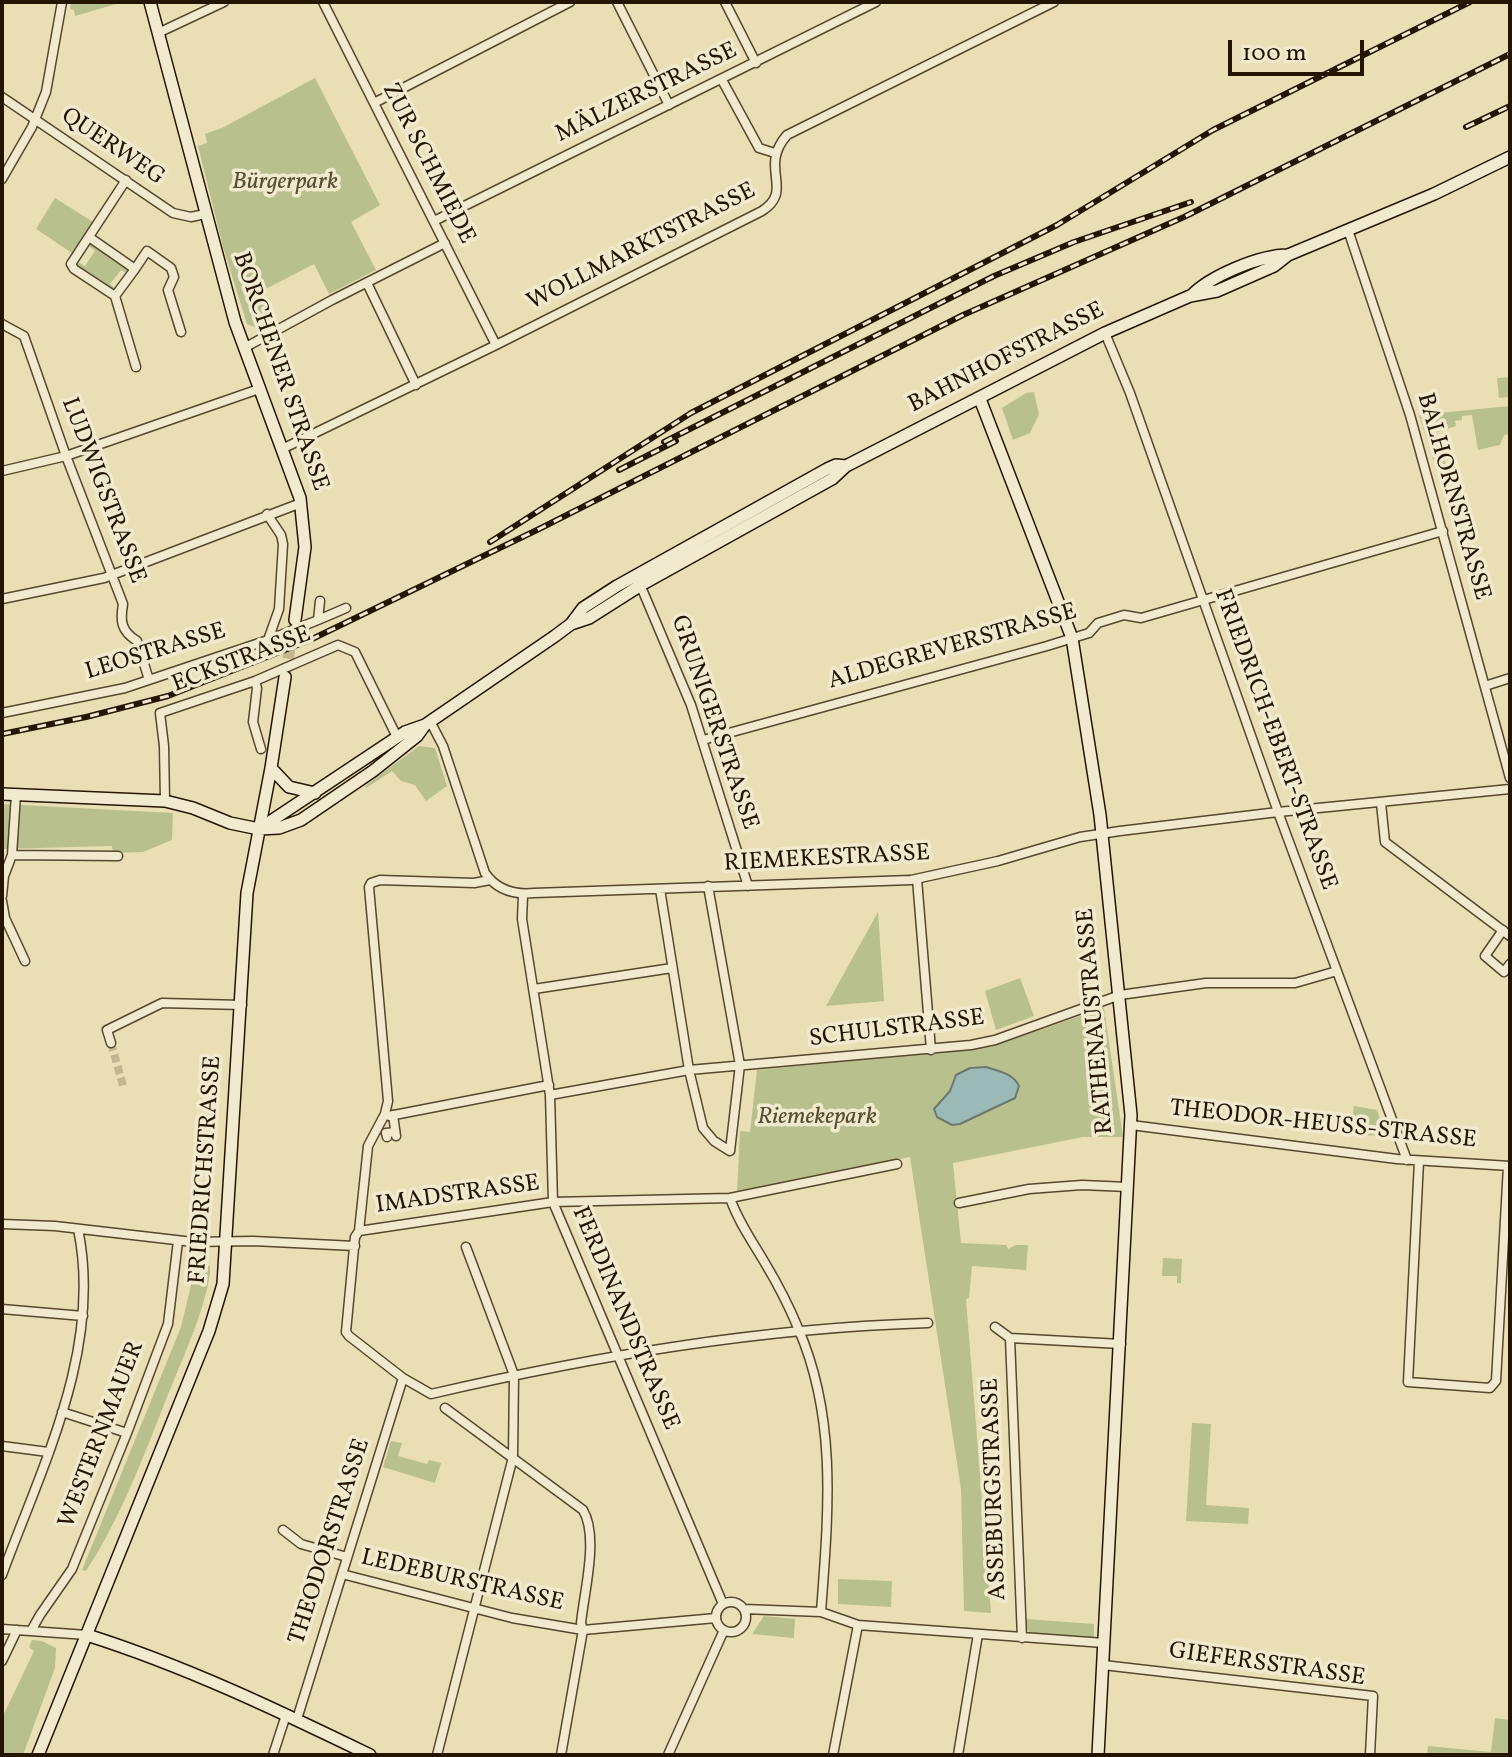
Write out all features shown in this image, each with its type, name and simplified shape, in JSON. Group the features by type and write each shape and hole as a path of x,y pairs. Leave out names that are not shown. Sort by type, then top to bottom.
{"main road":[{"name":"BORCHENER STRASSE","path":"150,2 205,214 244,348 301,503 304,561 295,620"},
{"name":"BAHNHOFSTRASSE","path":"259,829 411,728 427,723 571,624 589,618 638,580 832,479 846,466 1105,333 1190,296 1217,291 1274,266 1288,255 1434,194 1510,157"},
{"name":"RATHENAUSTRASSE","path":"980,399 1072,638 1102,834 1120,995 1131,1125 1098,1755"},
{"path":"2,794 165,801 193,808 220,821 259,829 285,677"},
{"name":"BAHNHOFSTRASSE","path":"259,829 290,826 301,820 397,754 427,723"},
{"path":"271,768 289,787 315,793"},
{"name":"FRIEDRICHSTRASSE","path":"38,1755 209,1331 223,1284 247,893 259,829"},
{"path":"87,1635 161,1659 370,1755"}],"street":[{"path":"2,179 36,120 46,92 62,2"},
{"path":"158,33 224,2"},
{"name":"ZUR SCHMIEDE","path":"323,2 496,345"},
{"path":"374,103 570,2"},
{"path":"617,2 669,105"},
{"path":"725,2 756,63"},
{"name":"MÄLZERSTRASSE","path":"434,221 876,2"},
{"path":"722,80 759,148 775,153 787,135 1054,2"},
{"name":"QUERWEG","path":"2,97 173,213 182,216 205,214"},
{"name":"WOLLMARKTSTRASSE","path":"282,449 496,345 772,204 777,185 773,162 775,153"},
{"path":"126,180 71,264 115,296 136,367"},
{"name":"BALHORNSTRASSE","path":"1348,230 1410,415 1510,778"},
{"path":"89,237 135,269"},
{"path":"244,348 445,243"},
{"path":"115,296 147,251 171,268 174,277 168,290 181,332"},
{"path":"367,283 416,385"},
{"name":"LUDWIGSTRASSE","path":"2,324 24,336 123,604 120,618 126,634 137,641 149,680"},
{"name":"FRIEDRICH-EBERT-STRASSE","path":"1105,333 1133,401 1278,812 1407,1160"},
{"path":"2,471 66,456 259,389"},
{"path":"2,599 111,576 301,503"},
{"path":"267,514 281,535 283,544 279,609 268,640"},
{"name":"ALDEGREVERSTRASSE","path":"703,740 1089,633 1098,623 1124,615 1141,618 1443,531"},
{"name":"GRUNIGERSTRASSE","path":"638,580 703,740 748,886"},
{"path":"318,620 320,601"},
{"name":"LEOSTRASSE","path":"2,713 125,688 268,640 346,608"},
{"name":"ECKSTRASSE","path":"165,801 160,713 255,681 338,645 355,652 397,737"},
{"path":"1485,686 1510,678"},
{"path":"255,681 253,722 261,749"},
{"path":"427,723 443,746 490,880 498,887 523,896"},
{"name":"RIEMEKESTRASSE","path":"523,896 534,893 917,879 1102,834 1278,812 1510,789"},
{"path":"16,794 12,855 4,876 2,898 5,918 25,961"},
{"path":"1381,803 1385,842 1506,933 1485,956 1504,972 1510,964"},
{"path":"12,855 118,856"},
{"path":"917,879 931,1050"},
{"path":"392,1135 369,887 380,880 474,883 490,880"},
{"path":"660,889 689,1070 703,1128 714,1141 730,1151 740,1065 708,886"},
{"name":"FERDINANDSTRASSE","path":"523,896 520,904 522,919 549,1090 553,1202 723,1604"},
{"path":"534,989 672,968"},
{"name":"SCHULSTRASSE","path":"389,1114 689,1070 931,1050 995,1040 1120,995 1206,983 1295,983 1337,971"},
{"path":"111,1043 107,1030 162,1003 242,1005"},
{"path":"389,1114 368,1146 346,1332 403,1378 431,1394 619,1354 799,1330 928,1323"},
{"name":"THEODOR-HEUSS-STRASSE","path":"1131,1125 1407,1160 1509,1166"},
{"path":"1419,1161 1408,1382 1493,1386 1505,1306 1509,1166"},
{"name":"IMADSTRASSE","path":"359,1231 553,1202 730,1198 897,1164"},
{"path":"959,1203 1029,1189 1082,1185 1128,1187"},
{"path":"730,1198 799,1330 816,1380 827,1437 821,1612"},
{"name":"IMADSTRASSE","path":"2,1224 178,1241 355,1246"},
{"path":"2,1575 62,1412 83,1316 86,1281 78,1229"},
{"name":"WESTERNMAUER","path":"31,1631 72,1569 127,1433 168,1324 178,1241"},
{"path":"437,1755 513,1457 514,1375 466,1247"},
{"path":"2,1309 83,1316"},
{"path":"995,1327 1010,1338 1121,1344"},
{"name":"ASSEBURGSTRASSE","path":"1010,1338 1022,1638"},
{"name":"THEODORSTRASSE","path":"273,1755 291,1717 342,1574 403,1378"},
{"path":"445,1408 583,1510 589,1519 591,1540 581,1623 583,1630 561,1755"},
{"path":"62,1412 127,1433"},
{"path":"2,1446 48,1452"},
{"name":"LEDEBURSTRASSE","path":"283,1530 301,1544 347,1557"},
{"name":"LEDEBURSTRASSE","path":"342,1574 512,1618 583,1630 716,1618"},
{"path":"724,1630 716,1618 717,1610 723,1604 734,1602 744,1609 821,1612 858,1625 1104,1643"},
{"path":"724,1630 735,1631 743,1626 746,1617 744,1609"},
{"path":"833,1755 858,1625"},
{"path":"2,1629 87,1635"},
{"path":"2,1661 17,1630"},
{"path":"668,1755 724,1630"},
{"path":"958,1755 978,1634"},
{"name":"GIEFERSSTRASSE","path":"1103,1665 1373,1696 1370,1755"}],"green space":[{"path":"71,2 123,2 75,16 74,10 70,9"},
{"name":"Bürgerpark","path":"315,78 380,205 351,222 376,270 329,294 314,264 260,292 274,322 259,329 247,324 223,247 198,146 207,143 205,134"},
{"path":"55,198 93,222 72,253 36,229"},
{"path":"91,243 130,269 127,273 121,270 110,284 115,291 77,265 78,262 85,266 95,251 89,246"},
{"path":"1510,377 1510,397 1499,398 1497,378"},
{"path":"1034,392 1039,414 1030,433 1013,440 1002,408 1026,393"},
{"path":"1510,406 1510,434 1504,435 1500,445 1478,450 1472,415 1462,416 1462,420 1455,421 1456,426 1437,432 1447,470 1434,462 1419,415"},
{"path":"419,746 435,748 447,786 426,801 415,785 401,781 392,771 366,788 365,786"},
{"path":"2,804 173,813 172,840 143,852 113,853 112,846 2,849"},
{"path":"878,912 884,1001 826,1006"},
{"path":"1020,978 1034,1016 996,1030 985,991"},
{"name":"Riemekepark","path":"1104,1008 1123,1137 1083,1137 953,1163 961,1243 1006,1245 1008,1249 1028,1245 1026,1270 972,1266 969,1298 966,1299 991,1613 964,1611 961,1489 910,1157 737,1192 740,1131 750,1132 757,1070 998,1044","holes":["977,1067 1007,1074 1019,1086 1006,1103 952,1125 949,1123 941,1099 963,1070"]},
{"path":"1354,1106 1377,1110 1384,1131 1380,1136 1350,1134"},
{"path":"1163,1258 1182,1259 1181,1283 1177,1283 1177,1276 1162,1276"},
{"path":"196,1264 210,1266 210,1274 192,1336 121,1508 99,1551 86,1571 82,1570 181,1327"},
{"path":"1192,1423 1211,1424 1206,1505 1249,1508 1248,1524 1186,1521"},
{"path":"391,1441 402,1443 398,1456 427,1464 429,1460 441,1463 435,1483 383,1467"},
{"path":"838,1579 892,1581 891,1607 838,1604"},
{"path":"764,1616 795,1619 794,1638 752,1634"},
{"path":"1026,1619 1094,1624 1094,1638 1030,1633"},
{"path":"32,1640 56,1648 55,1668 23,1755 2,1755 2,1718 34,1651 29,1647"},
{"path":"1495,1718 1510,1720 1510,1755 1427,1755 1428,1746 1491,1752"}],"water":[{"path":"986,1067 1013,1078 1019,1086 1015,1098 960,1124 952,1125 937,1117 934,1109 950,1091 956,1075 970,1068"}],"tunnel":[{"path":"285,675 295,621"},
{"path":"111,1043 124,1089"}],"railway":[{"path":"490,542 691,413 1057,225 1213,130 1470,2"},
{"path":"2,734 168,696 310,640 541,528 963,315 1184,217 1510,54"},
{"path":"1466,127 1510,106"},
{"path":"664,442 994,276 1074,242 1191,202"},
{"path":"619,470 676,441"}]}
